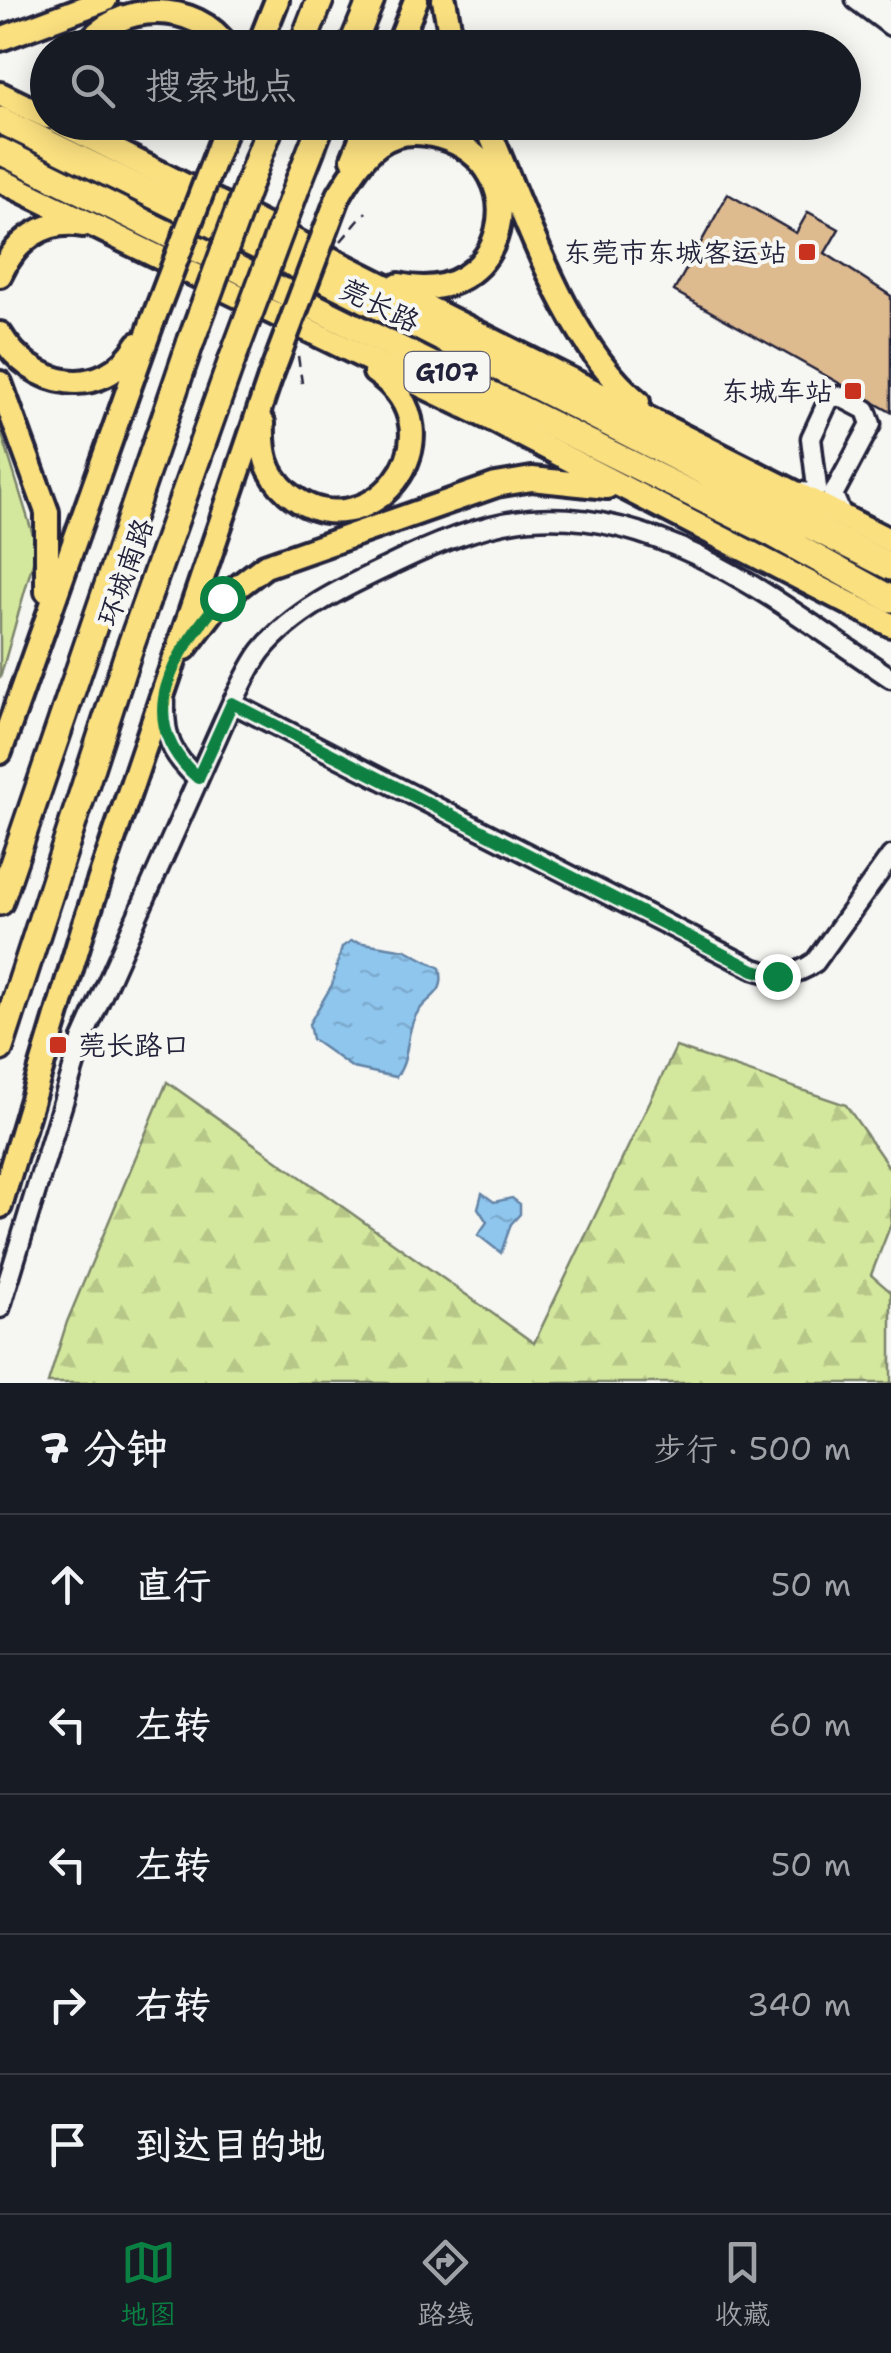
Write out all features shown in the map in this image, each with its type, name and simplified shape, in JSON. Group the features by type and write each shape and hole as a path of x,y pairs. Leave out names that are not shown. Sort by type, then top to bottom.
{"highway":[{"path":"308,30 320,0"},
{"path":"359,30 370,0"},
{"name":"莞长路","path":"0,120 30,135"},
{"name":"莞长路","path":"41,140 451,342 891,566"},
{"name":"环城南路","path":"0,902 191,341 265,140"},
{"name":"环城南路","path":"0,1048 127,656 315,140"},
{"name":"莞长路","path":"0,151 772,533 891,599"}],"main road":[{"path":"0,39 105,0"},
{"path":"265,30 276,0"},
{"path":"404,30 416,0"},
{"path":"444,0 450,30"},
{"path":"100,30 112,17 143,4 161,3 195,13 216,30"},
{"path":"0,94 30,108"},
{"path":"94,140 891,540"},
{"path":"110,140 140,163"},
{"path":"0,752 153,320 221,140"},
{"path":"0,1206 166,676 270,378 361,140"},
{"path":"339,195 371,146 380,140"},
{"path":"357,270 416,288 441,288 464,280 493,244 501,213 498,196 474,154 449,140"},
{"path":"493,140 591,353 622,389 672,429"},
{"path":"0,180 327,339 891,625"},
{"path":"0,276 16,248 41,230 68,223 108,233"},
{"path":"0,334 34,370 64,383 80,383 97,380 124,364 153,320"},
{"path":"270,378 262,450 282,488 296,500 327,511 344,512 378,499 410,455 412,418 407,404 382,377 327,339"},
{"path":"0,383 46,512 50,544 42,628"},
{"path":"166,676 222,598 264,566 496,485 532,479 590,482 642,498"}],"street":[{"path":"856,0 891,26"},
{"path":"876,0 891,11"},
{"path":"801,492 812,494 818,488 811,438 829,398 839,396 866,410 871,424 833,495 841,512"},
{"path":"0,1308 82,1040 232,703 262,650 328,596 462,537 530,519 575,520 653,536 746,584 891,678"},
{"path":"166,676 164,734 176,759 198,778"},
{"path":"232,703 754,970 777,976 799,973 816,962 891,856"}],"path":[{"path":"339,245 366,212"},
{"path":"302,345 298,365 302,382"}],"green space":[{"path":"0,428 37,548 0,678"},
{"path":"676,1047 846,1105 891,1170 891,1224 871,1275 891,1292 891,1383 48,1383 67,1322 167,1082 534,1343"}],"water":[{"path":"351,941 406,950 440,968 441,984 416,1015 404,1062 396,1077 353,1068 312,1039 309,1024 332,985 342,947"},
{"path":"482,1193 494,1202 512,1198 520,1204 520,1214 511,1224 501,1253 478,1235 487,1222 478,1208"}],"building":[{"path":"728,194 796,233 808,212 839,229 825,253 891,296 891,412 674,291"}],"place":[{"name":"东莞市东城客运站","path":"807,252"},
{"name":"东城车站","path":"853,391"},
{"name":"莞长路口","path":"58,1045"}],"route":[{"path":"222,598 166,676 164,734 176,759 198,778 232,703 754,970 777,976"}]}
